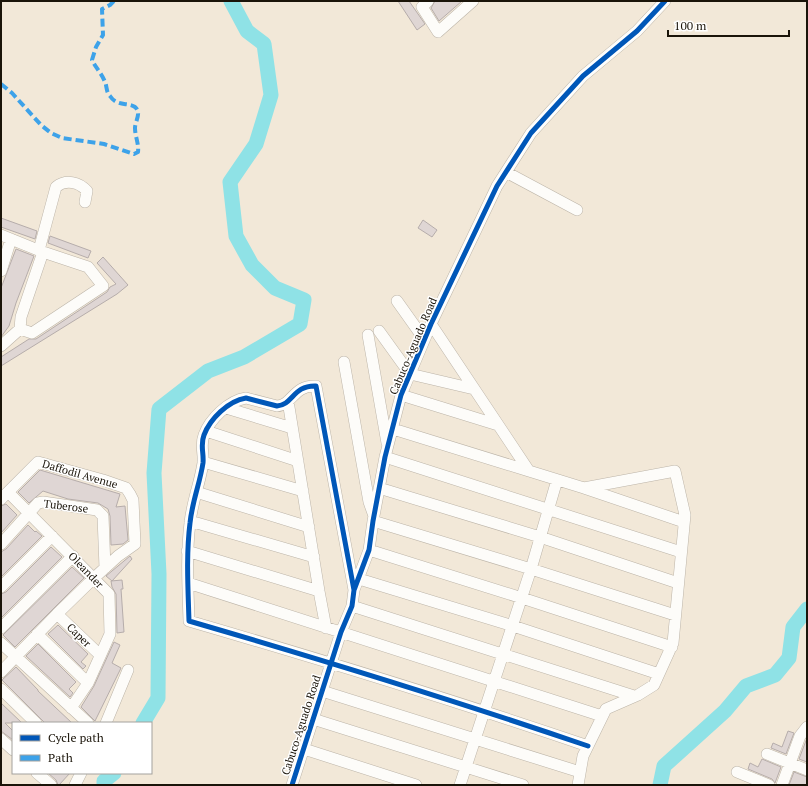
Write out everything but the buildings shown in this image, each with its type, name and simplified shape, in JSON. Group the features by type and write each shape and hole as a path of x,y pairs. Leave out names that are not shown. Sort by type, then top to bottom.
{"street":[{"path":"423,3 438,32 473,1"},
{"name":"Cabuco-Aguado Road","path":"292,785 341,632 352,606 354,590 369,550 379,488 401,395 431,324 497,186 531,133 583,76 637,31 666,1"},
{"path":"506,172 577,210"},
{"path":"1,346 20,329 21,317 41,251 56,187 67,182 74,182 80,185 87,191 85,202"},
{"path":"1,270 6,237 88,267 103,286 32,333 20,329"},
{"path":"398,301 424,339"},
{"path":"431,324 529,471"},
{"path":"379,331 410,374 474,389"},
{"path":"368,335 387,452 548,509 681,552"},
{"path":"344,362 368,502 374,519 675,615"},
{"path":"354,590 316,386 300,389 281,406 246,398 241,399 226,408 211,422 206,431 202,444 203,462 190,521 187,551 189,621 331,662 485,711 588,746"},
{"path":"401,395 498,425"},
{"path":"288,401 326,628"},
{"path":"226,408 292,428"},
{"path":"393,429 584,488 684,522"},
{"path":"206,431 298,461"},
{"name":"Daffodil Avenue","path":"4,495 38,462 126,488 133,500 135,544 106,568"},
{"path":"203,462 303,491"},
{"path":"578,785 583,756 606,709 654,685 672,647 684,522 676,471 584,488"},
{"path":"460,785 522,598 557,480"},
{"path":"379,488 540,537 678,583"},
{"path":"196,492 309,527"},
{"name":"Oleander","path":"4,495 30,513 109,594 110,634 88,682 72,708"},
{"name":"Tuberose","path":"1,544 38,503 43,502 97,510 103,516 106,568"},
{"path":"190,521 314,557"},
{"path":"1,587 52,536"},
{"path":"369,550 672,647"},
{"path":"187,551 319,591"},
{"path":"1,628 73,556"},
{"path":"1,672 57,614 106,568"},
{"path":"359,579 513,626 659,674"},
{"path":"188,583 602,716"},
{"path":"352,606 634,696"},
{"name":"Caper","path":"57,614 100,655"},
{"path":"38,634 88,682"},
{"path":"1,643 87,722"},
{"path":"106,722 128,670"},
{"path":"1,690 35,722"},
{"path":"322,691 580,772"},
{"path":"313,719 523,785"},
{"path":"782,785 790,763 803,738 807,726"},
{"path":"1,739 12,749"},
{"path":"304,749 416,785"},
{"path":"767,754 807,770"},
{"path":"737,772 769,785"},
{"path":"75,785 80,774"}],"waterway":[{"path":"144,722 158,698 159,574 154,473 159,409 208,371 244,357 300,324 304,300 275,288 252,265 236,236 230,182 256,144 271,95 264,44 247,31 231,1"},
{"path":"660,785 664,766 725,711 746,686 775,675 789,658 793,627 807,609"},
{"path":"104,785 104,781 113,774"}],"marked path":[{"path":"1,84 12,93 41,125 51,133 62,138 104,144 134,154 138,152 135,128 138,114 137,109 135,107 116,102 113,99 108,93 104,79 92,60 96,47 103,35 102,9 114,1"}],"cycle path":[{"path":"292,785 341,632 352,606 354,590 369,550 385,457 401,395 431,324 497,186 531,133 583,76 637,31 665,1"},
{"path":"354,590 316,386 302,389 282,405 277,406 246,398 226,407 215,417 207,429 203,439 203,463 192,508 188,547 189,621 389,681 588,746"}]}
